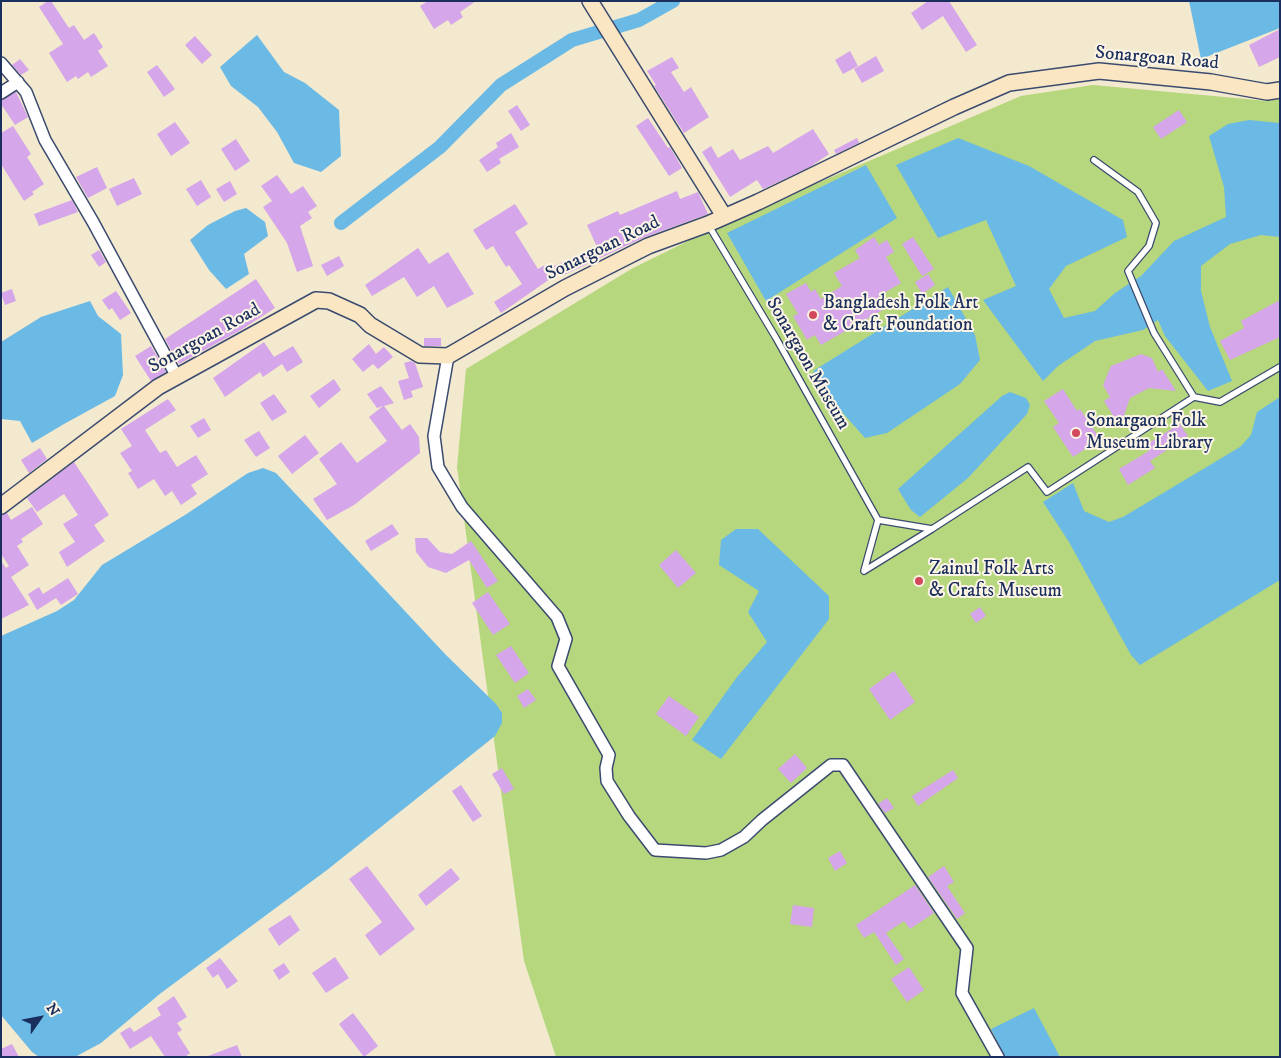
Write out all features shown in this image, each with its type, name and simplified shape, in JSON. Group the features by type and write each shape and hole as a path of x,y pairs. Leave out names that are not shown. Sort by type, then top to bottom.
{"main road":[{"path":"590,1 724,216"},
{"name":"Sonargoan Road","path":"1,506 158,387 316,300 329,301 360,315 370,325 420,355 448,356 602,269 648,246 708,224 954,106 1009,83 1099,71 1211,82 1267,92 1280,90"}],"street":[{"path":"1,63 26,92 45,140 93,222 177,377"},
{"path":"1,93 18,82"},
{"path":"448,356 434,436 438,467 462,506 557,618 566,638 558,666 609,755 606,768 607,782 654,850 706,853 722,850 744,837 762,820 831,765 843,766 967,948 962,993 998,1057"}],"lane":[{"path":"1094,160 1138,192 1156,223 1148,246 1128,271 1154,333 1194,397"},
{"name":"Sonargaon Museum","path":"708,224 776,338 878,520"},
{"path":"932,529 878,520 864,571 932,529 1028,467 1047,492 1194,397 1220,402 1280,367"}],"green space":[{"path":"1093,85 1268,101 1280,99 1280,1057 556,1057 524,961 457,467 466,369 633,268 731,220 1021,96"}],"water":[{"path":"1189,1 1280,1 1280,28 1201,59"},
{"path":"257,35 284,72 305,83 339,110 341,156 321,172 294,163 277,132 258,107 231,86 220,67"},
{"path":"1249,120 1280,123 1280,237 1261,235 1230,244 1201,266 1201,291 1210,327 1232,381 1208,391 1165,336 1158,320 1143,330 1095,341 1058,366 1043,381 983,300 1016,286 986,220 938,238 896,165 958,138 1029,166 1123,220 1127,237 1066,266 1049,289 1064,318 1095,311 1115,293 1141,276 1174,241 1226,217 1224,187 1209,136 1228,124"},
{"path":"866,165 897,218 766,301 727,233"},
{"path":"246,208 265,222 268,236 244,254 249,274 226,289 209,270 190,240 208,225 235,211"},
{"path":"948,287 975,335 980,360 960,384 887,433 865,438 842,412 813,371"},
{"path":"90,301 98,316 121,334 123,375 115,396 32,443 20,421 1,419 1,342 41,317"},
{"path":"1010,392 1026,398 1030,405 1027,414 968,478 920,517 911,510 898,489 1002,396"},
{"path":"1280,397 1280,580 1140,665 1131,655 1069,542 1043,502 1073,483 1084,511 1109,522 1123,517 1240,447 1251,435 1257,412"},
{"path":"263,468 276,473 445,654 496,704 502,713 502,723 495,736 327,870 161,993 101,1043 75,1057 39,1057 32,1052 1,1015 1,636 57,611 74,600 102,565 185,515 248,473"},
{"path":"736,529 758,529 829,596 829,619 721,759 692,740 737,677 767,642 748,612 759,591 719,565 721,540"},
{"path":"1034,1008 1060,1057 1005,1057 991,1029"}],"building":[{"path":"51,1 69,28 74,25 84,40 94,33 103,47 98,51 108,66 91,77 88,72 78,79 76,76 67,82 49,53 63,44 39,7"},
{"path":"428,1 476,1 460,12 463,17 451,25 448,20 434,29 420,6"},
{"path":"928,1 949,1 977,45 966,52 943,16 922,30 911,13"},
{"path":"1280,29 1280,57 1259,67 1249,45"},
{"path":"195,36 212,55 202,64 185,45"},
{"path":"850,51 858,66 843,74 835,60"},
{"path":"876,56 884,71 862,83 854,69"},
{"path":"672,57 679,68 671,72 684,92 691,87 709,117 684,133 654,86 656,85 647,71"},
{"path":"20,59 29,70 21,75 12,65"},
{"path":"157,65 175,89 164,97 147,72"},
{"path":"16,92 28,117 15,125 1,104 1,100"},
{"path":"517,105 530,125 521,131 508,111"},
{"path":"1179,110 1187,122 1161,139 1153,127"},
{"path":"648,118 668,148 670,147 682,168 669,176 636,126"},
{"path":"175,122 190,143 171,156 157,134"},
{"path":"13,126 31,154 27,157 44,184 32,192 34,194 24,201 1,164 1,133"},
{"path":"813,129 829,154 810,167 763,189 757,180 730,197 702,152 711,146 718,158 733,149 740,160 768,146 773,153"},
{"path":"511,133 519,147 499,159 501,163 487,172 479,160 498,147 496,143"},
{"path":"857,138 859,143 836,154 834,150"},
{"path":"236,139 250,161 235,171 221,149"},
{"path":"97,167 107,188 88,198 76,177"},
{"path":"277,175 291,194 303,186 317,206 308,212 312,218 300,226 313,266 297,272 287,243 263,207 272,201 261,186"},
{"path":"134,178 142,194 117,206 109,189"},
{"path":"201,180 211,197 197,206 186,189"},
{"path":"230,181 237,194 224,202 216,189"},
{"path":"677,191 680,199 698,192 708,214 645,237 562,276 560,272 501,313 494,302 522,284 509,265 506,267 493,246 486,250 473,230 515,204 528,224 515,232 538,269 545,265 547,269 597,247 587,225 618,211 620,215"},
{"path":"72,200 78,212 39,226 34,214"},
{"path":"874,237 879,245 887,240 894,252 886,257 901,283 879,296 886,308 821,345 815,335 807,340 793,316 798,314 786,294 806,283 811,292 815,289 821,299 842,286 834,273 860,258 855,250"},
{"path":"913,237 934,269 922,276 902,244"},
{"path":"418,248 429,264 448,252 474,294 447,308 434,286 417,297 404,277 372,296 365,285"},
{"path":"99,250 106,262 99,267 91,255"},
{"path":"339,256 344,266 327,276 321,265"},
{"path":"928,274 935,285 922,294 915,282"},
{"path":"256,279 275,308 241,330 179,364 165,339"},
{"path":"12,289 16,301 5,305 1,293"},
{"path":"116,291 131,313 120,320 112,308 109,310 102,300"},
{"path":"1280,300 1280,337 1230,360 1220,341 1244,328 1241,321"},
{"path":"424,338 441,338 441,346 424,346"},
{"path":"264,342 274,357 293,346 303,362 287,372 282,364 263,377 260,372 225,397 213,378"},
{"path":"369,344 376,354 384,347 393,357 378,369 373,364 363,372 352,359"},
{"path":"151,346 166,372 151,381 135,356"},
{"path":"1141,354 1152,358 1158,372 1162,369 1176,391 1149,388 1130,398 1120,427 1104,401 1110,397 1103,385 1111,366"},
{"path":"411,361 415,363 423,387 411,391 413,397 404,400 398,381 409,378 404,363"},
{"path":"334,379 341,390 319,408 310,396"},
{"path":"381,386 394,403 384,406 402,430 410,424 419,437 420,453 354,505 327,520 313,499 337,484 319,459 341,442 357,463 387,441 369,417 383,406 377,408 367,394"},
{"name":"Sonargaon Folk Museum Library","path":"1063,389 1077,411 1080,409 1100,439 1073,457 1053,427 1059,423 1044,401"},
{"path":"274,394 287,412 272,421 260,403"},
{"path":"168,399 176,410 145,430 160,453 166,450 177,467 196,455 208,474 191,485 197,494 181,505 172,491 165,496 154,479 138,489 128,473 132,471 120,453 132,446 121,429"},
{"path":"204,418 211,430 198,438 190,426"},
{"path":"1180,424 1188,436 1150,461 1155,468 1128,485 1119,469 1149,451 1145,445"},
{"path":"259,431 270,448 256,457 244,440"},
{"path":"305,435 319,453 292,474 278,456"},
{"path":"40,448 47,459 29,473 21,460"},
{"path":"74,462 109,515 94,525 105,541 67,567 59,552 75,542 63,524 78,515 64,494 37,512 27,498"},
{"path":"32,507 43,524 21,539 23,542 17,546 29,565 11,577 29,605 1,619 1,561 6,568 9,566 1,554 1,515 7,513 11,520"},
{"path":"392,524 399,534 371,551 365,541"},
{"path":"415,538 427,538 440,552 452,554 471,541 498,581 487,588 469,560 446,573 428,567 416,552"},
{"path":"676,550 696,573 678,588 659,565"},
{"path":"68,578 78,594 61,605 56,598 37,610 28,594 39,587 43,594"},
{"path":"488,592 510,624 493,635 472,603"},
{"path":"980,607 986,616 976,623 970,614"},
{"path":"511,646 529,673 515,683 496,655"},
{"path":"894,671 915,702 890,720 869,689"},
{"path":"528,689 536,700 524,708 517,696"},
{"path":"669,696 699,717 686,736 656,714"},
{"path":"795,754 807,768 791,783 778,769"},
{"path":"502,768 514,789 504,794 492,774"},
{"path":"953,770 958,778 918,806 912,796"},
{"path":"461,785 482,816 473,822 452,791"},
{"path":"887,798 894,808 885,813 878,804"},
{"path":"840,851 847,863 835,871 828,858"},
{"path":"367,866 415,929 380,956 365,935 382,922 349,879"},
{"path":"944,866 954,882 947,886 965,913 957,919 928,877"},
{"path":"451,868 460,879 426,906 418,895"},
{"path":"915,885 934,913 910,929 904,921 886,933 904,959 896,965 874,932 864,938 856,925"},
{"path":"793,905 814,908 812,927 790,924"},
{"path":"290,915 300,930 279,946 268,929"},
{"path":"335,957 349,978 326,993 312,973"},
{"path":"220,958 238,981 227,989 218,974 213,978 206,968"},
{"path":"284,963 290,972 279,980 273,970"},
{"path":"909,967 924,990 907,1002 891,979"},
{"path":"174,996 187,1017 177,1023 182,1030 177,1033 190,1053 185,1057 165,1057 151,1036 130,1049 120,1033 130,1027 134,1032 161,1015 157,1008"},
{"path":"353,1013 378,1046 364,1057 339,1024"},
{"path":"12,1044 19,1057 1,1057 1,1049"},
{"path":"237,1045 242,1057 208,1057 208,1056"}],"waterway":[{"path":"341,223 440,147 501,85 572,40 639,20 673,1"}],"place":[{"name":"Bangladesh Folk Art & Craft Foundation","path":"813,315"},
{"name":"Sonargaon Folk Museum Library","path":"1076,433"},
{"name":"Zainul Folk Arts & Crafts Museum","path":"919,581"}]}
